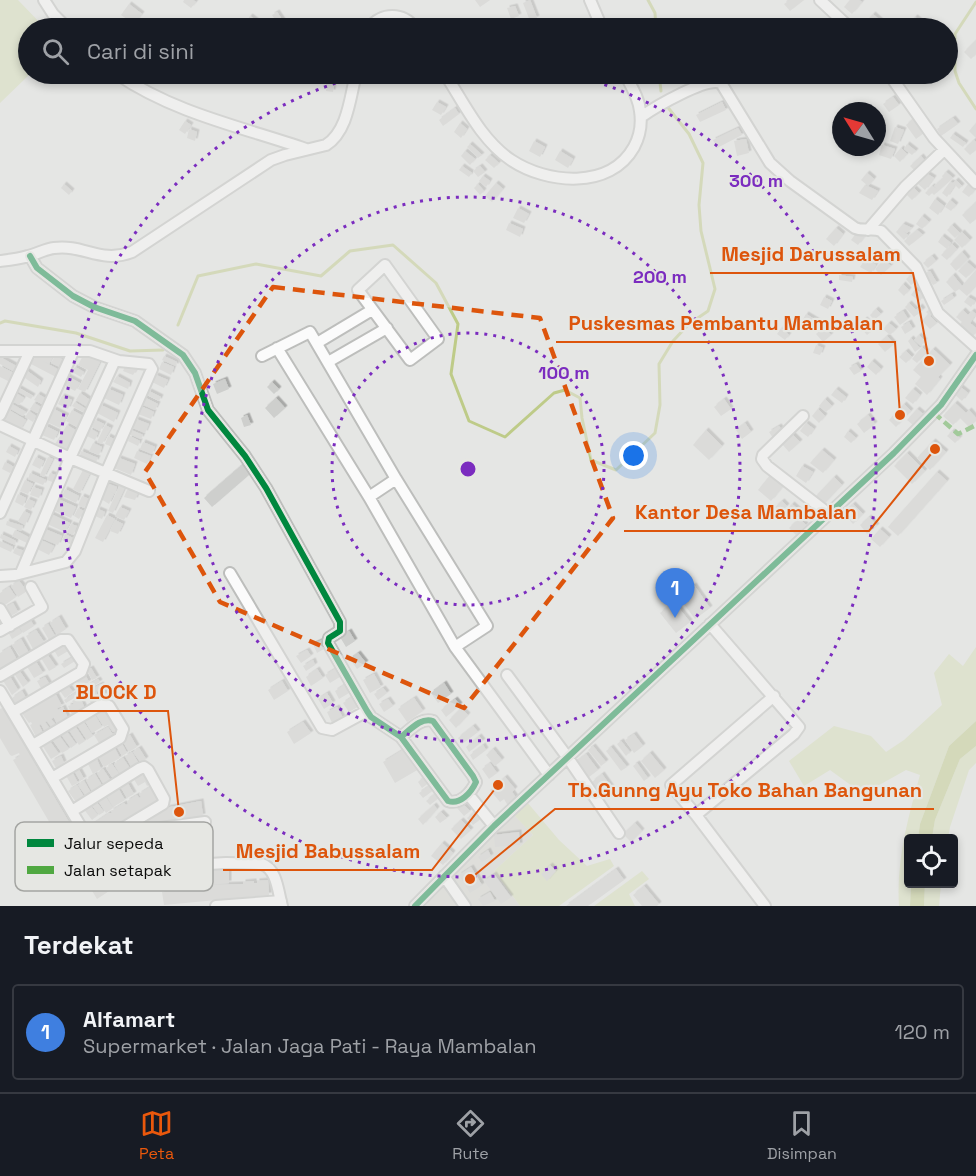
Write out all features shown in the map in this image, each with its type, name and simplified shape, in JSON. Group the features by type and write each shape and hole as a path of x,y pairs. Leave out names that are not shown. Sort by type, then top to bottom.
{"street":[{"path":"44,0 57,18"},
{"path":"590,0 598,18"},
{"path":"820,0 839,18"},
{"path":"384,18 393,16 400,18"},
{"path":"134,84 165,102 273,140 306,149"},
{"path":"0,261 30,256 54,248 71,248 103,257 132,252 271,160 326,145 339,135 353,84"},
{"path":"452,84 495,147 519,165 547,176 578,178 612,170 633,148 639,134 641,117 637,97 630,84"},
{"path":"641,117 678,95 706,84"},
{"path":"720,84 765,156 777,170 855,228 881,231 916,267 938,313 976,347"},
{"path":"896,84 944,150 976,183"},
{"path":"868,230 905,187 944,150"},
{"path":"30,256 37,268 73,296 94,307 135,321 178,350 188,361 208,410 245,456 266,488 339,620 340,630 329,639 328,643 367,711 371,717 401,737 447,800 455,803 468,794 475,784 475,779 435,722 424,720 401,737"},
{"path":"385,265 438,339 410,360 372,310 358,290 385,265"},
{"path":"317,343 372,310"},
{"path":"328,362 387,328"},
{"path":"262,356 310,332 396,479 487,626 454,648"},
{"path":"277,348 369,497 454,648 549,775"},
{"path":"0,351 90,351 116,360 149,364 152,369 70,559 21,573 0,576"},
{"path":"0,415 30,351"},
{"path":"0,513 73,352"},
{"path":"415,906 495,826 829,514 941,405 976,355"},
{"path":"21,573 70,458 116,360"},
{"path":"803,417 763,455 762,459 829,514"},
{"path":"0,425 70,458 149,491"},
{"path":"369,497 396,479"},
{"path":"230,573 322,728 332,730 367,711"},
{"path":"0,609 5,628 44,605 31,587"},
{"path":"696,815 798,730 799,725 710,624"},
{"path":"0,676 61,640 68,640 84,664 81,672 13,712"},
{"path":"507,675 619,833"},
{"path":"0,691 79,822"},
{"path":"765,906 671,785 774,696"},
{"path":"33,745 100,705 109,706 123,729 120,738 52,778"},
{"path":"72,811 144,767 164,799 163,804 133,822"},
{"path":"468,794 495,826"},
{"path":"213,864 262,864 273,872 281,904 216,906"},
{"path":"444,876 465,906"}],"highlighted area":[{"path":"273,287 540,318 613,518 464,708 220,602 145,472"}],"shaded area":[{"path":"0,0 18,0 35,18 18,18 20,84 0,103"},
{"path":"976,647 976,721 949,746 920,824 919,834 905,834 920,775 906,770 863,794 830,770 804,786 789,761 834,726 871,736 886,752 904,740 942,705 934,673 949,654 963,666"},
{"path":"976,721 976,746 960,759 935,820 933,834 919,834 920,824 949,746"},
{"path":"976,746 976,763 969,770 949,834 933,834 935,820 960,759"},
{"path":"527,802 559,840 587,866 610,859 614,866 559,906 520,906 494,871 533,835 513,814"},
{"path":"513,814 533,835 494,871 520,906 423,906"},
{"path":"904,840 904,888 911,888 910,906 899,906"},
{"path":"642,871 649,879 629,894 635,906 594,906"},
{"path":"911,888 925,888 924,906 910,906"},
{"path":"925,888 941,888 939,906 924,906"}],"building":[{"path":"184,0 196,2 191,8 183,2"},
{"path":"475,0 490,0 480,7"},
{"path":"530,0 537,18 529,18 523,3"},
{"path":"790,0 804,0 790,11 784,4"},
{"path":"850,0 862,2 852,14 844,7"},
{"path":"129,4 142,14 139,18 125,18 121,15"},
{"path":"515,6 519,16 511,18 507,8"},
{"path":"277,12 281,18 274,18 272,15"},
{"path":"976,40 976,54 971,59 964,52"},
{"path":"327,84 334,84 333,92 326,91"},
{"path":"893,97 899,105 889,112 886,102"},
{"path":"437,102 446,107 441,115 432,110"},
{"path":"722,102 726,110 700,122 696,115"},
{"path":"455,108 459,114 443,126 439,120"},
{"path":"914,118 925,132 916,139 906,125"},
{"path":"953,118 958,124 941,136 937,129"},
{"path":"185,121 191,125 185,134 179,130"},
{"path":"460,123 467,129 461,138 454,132"},
{"path":"976,123 976,138 969,131"},
{"path":"895,127 904,130 898,144 890,141"},
{"path":"738,128 742,135 717,148 713,140"},
{"path":"189,129 197,132 195,141 187,138"},
{"path":"953,134 966,143 963,147 950,138"},
{"path":"746,139 749,153 737,156 734,141"},
{"path":"974,140 976,150 970,155 964,149"},
{"path":"534,141 545,147 540,157 529,151"},
{"path":"470,144 482,155 478,158 467,147"},
{"path":"907,144 916,151 912,155 904,149"},
{"path":"886,146 895,149 891,159 882,156 886,156"},
{"path":"901,148 907,154 900,162 894,156"},
{"path":"465,151 475,159 470,165 461,156"},
{"path":"560,151 573,159 568,168 555,160"},
{"path":"490,155 499,163 494,168 485,160"},
{"path":"921,156 925,161 914,170 910,166"},
{"path":"462,166 472,173 469,177 459,170"},
{"path":"480,166 485,172 478,177 473,171"},
{"path":"946,172 953,178 934,195 932,193 929,196 925,193 932,186 937,189 934,186"},
{"path":"867,173 874,179 868,186 861,180"},
{"path":"926,173 934,178 925,190 918,184"},
{"path":"483,176 490,181 486,187 479,181"},
{"path":"956,180 962,186 959,189 955,185 947,197 942,193 950,182 953,183"},
{"path":"496,183 503,189 492,202 485,196"},
{"path":"969,183 976,189 969,197 962,192"},
{"path":"64,184 72,191 69,195 61,188"},
{"path":"478,184 484,191 480,195 474,188"},
{"path":"865,185 878,191 872,200 859,193"},
{"path":"914,188 919,193 912,200 907,195"},
{"path":"935,199 944,206 938,215 929,208"},
{"path":"950,200 956,205 951,211 945,207"},
{"path":"976,202 976,219 970,224 962,215"},
{"path":"518,208 529,214 524,223 513,218"},
{"path":"922,216 929,222 922,229 916,224"},
{"path":"509,223 523,229 520,237 506,230"},
{"path":"903,224 912,228 907,233 903,231 908,235 904,240 896,232"},
{"path":"952,225 960,233 955,238 947,230"},
{"path":"836,228 843,234 834,246 826,239"},
{"path":"917,230 923,235 909,246 904,241"},
{"path":"858,231 865,236 858,245 851,240"},
{"path":"962,232 970,240 962,248 954,240"},
{"path":"942,236 951,243 947,249 938,242"},
{"path":"952,244 957,249 947,260 941,255"},
{"path":"895,251 900,257 892,264 887,258"},
{"path":"962,252 968,259 956,271 950,264"},
{"path":"932,256 936,261 928,268 923,263"},
{"path":"866,258 876,265 871,273 860,267"},
{"path":"884,260 891,266 881,275 875,269"},
{"path":"967,262 975,269 966,278 958,271"},
{"path":"976,270 976,286 967,296 959,289 955,292 946,282 953,275 962,286"},
{"path":"930,271 937,283 933,285 925,273"},
{"path":"913,273 918,280 911,285 906,279"},
{"path":"839,275 853,277 852,282 839,280"},
{"path":"903,284 909,290 904,296 898,290"},
{"path":"915,289 924,295 920,301 911,295"},
{"path":"952,294 954,298 944,305 941,301"},
{"path":"824,297 832,301 828,309 820,305"},
{"path":"968,297 975,301 971,307 964,302"},
{"path":"909,303 916,310 920,306 923,310 914,317 905,307"},
{"path":"932,307 935,310 930,316 937,323 930,329 922,321 928,314 926,312"},
{"path":"876,309 881,314 874,320 870,315"},
{"path":"963,310 968,315 972,311 976,314 970,323 976,328 976,333 970,338 964,333 967,328 963,333 957,328 962,322 956,317"},
{"path":"903,311 908,319 900,325 894,317"},
{"path":"806,314 821,323 815,332 800,324"},
{"path":"865,319 874,329 867,335 858,325"},
{"path":"909,322 913,329 905,334 901,327"},
{"path":"889,323 896,329 890,335 883,329"},
{"path":"824,327 831,335 823,342 816,334"},
{"path":"781,328 789,335 785,340 777,334"},
{"path":"919,335 925,341 921,346 914,340"},
{"path":"887,336 894,344 885,352 878,344"},
{"path":"911,338 920,348 915,352 908,341"},
{"path":"816,345 823,348 820,355 813,353"},
{"path":"922,347 927,352 917,363 912,359"},
{"path":"933,349 950,365 938,377 940,379 927,395 915,384 921,377 913,370"},
{"path":"39,351 53,357 49,364 43,361 59,370 56,377 31,364"},
{"path":"906,351 912,357 906,363 899,357"},
{"path":"85,352 101,360 85,392 78,389 88,370 78,365"},
{"path":"55,356 64,360 60,367 51,363"},
{"path":"164,356 177,362 176,366 162,360"},
{"path":"0,357 18,367 15,372 0,364"},
{"path":"872,361 881,369 876,375 867,367"},
{"path":"127,362 138,367 133,375 123,371"},
{"path":"162,362 174,367 171,375 159,369"},
{"path":"856,364 861,371 854,375 849,368"},
{"path":"0,366 14,373 10,382 0,377"},
{"path":"75,367 84,372 81,377 72,372"},
{"path":"26,370 41,381 38,387 22,376"},
{"path":"156,375 168,380 164,388 152,382"},
{"path":"67,376 80,383 75,391 62,384"},
{"path":"117,376 130,383 128,389 113,382"},
{"path":"225,379 229,389 217,394 213,384"},
{"path":"272,382 279,389 274,394 267,387"},
{"path":"958,385 968,393 962,401 952,392"},
{"path":"19,388 33,396 31,399 17,391"},
{"path":"109,389 123,395 119,405 104,398"},
{"path":"836,389 846,397 842,403 831,395"},
{"path":"913,389 920,395 913,404 905,398"},
{"path":"149,391 161,397 159,401 147,395"},
{"path":"16,393 24,398 19,405 11,400"},
{"path":"80,393 93,402 89,408 76,400"},
{"path":"38,394 45,398 42,404 34,400"},
{"path":"62,396 72,400 68,409 58,404"},
{"path":"144,397 158,404 155,410 141,404"},
{"path":"276,398 285,408 274,418 265,408"},
{"path":"724,399 731,409 721,416 714,407"},
{"path":"825,399 832,406 826,412 819,406"},
{"path":"75,402 89,411 87,414 72,406"},
{"path":"34,403 41,407 37,413 30,409"},
{"path":"955,403 966,413 969,410 976,418 976,421 969,427 960,418 953,425 943,416"},
{"path":"12,404 26,412 23,416 9,408"},
{"path":"904,404 911,411 896,427 889,420"},
{"path":"101,405 118,413 114,422 97,413"},
{"path":"141,406 154,412 151,419 138,414"},
{"path":"54,409 67,416 60,428 47,422"},
{"path":"818,409 825,416 819,423 812,416"},
{"path":"917,409 923,414 913,425 907,420"},
{"path":"9,410 26,420 20,430 3,420"},
{"path":"72,410 85,417 79,428 66,421"},
{"path":"29,411 36,416 33,422 25,417"},
{"path":"247,415 251,425 244,427 241,418"},
{"path":"868,415 875,424 864,433 857,424"},
{"path":"136,419 149,424 145,433 133,428"},
{"path":"95,420 104,424 100,431 92,427"},
{"path":"745,423 751,432 742,439 736,430"},
{"path":"806,423 814,429 808,437 800,431"},
{"path":"67,425 79,432 67,451 55,444"},
{"path":"105,425 111,428 102,444 97,442"},
{"path":"46,426 58,432 54,440 42,435"},
{"path":"779,426 783,432 773,438 769,432"},
{"path":"91,429 98,433 95,440 87,436"},
{"path":"131,430 143,435 141,439 129,434"},
{"path":"706,430 722,446 709,460 693,445"},
{"path":"848,431 856,438 851,443 844,437"},
{"path":"952,431 960,438 955,443 947,436"},
{"path":"792,434 800,442 789,452 782,444"},
{"path":"108,436 118,441 115,448 105,444"},
{"path":"130,436 140,441 138,446 128,441"},
{"path":"933,441 946,452 930,470 917,458"},
{"path":"143,442 155,447 152,454 140,449"},
{"path":"93,443 102,447 99,455 89,451"},
{"path":"9,446 18,451 15,457 6,452"},
{"path":"822,450 834,460 823,473 810,463"},
{"path":"81,451 98,458 96,462 80,455"},
{"path":"137,451 151,456 147,464 134,458"},
{"path":"907,453 925,471 912,484 894,466"},
{"path":"36,457 44,461 40,469 32,465"},
{"path":"48,457 53,459 44,477 40,475"},
{"path":"119,458 135,464 131,475 114,468"},
{"path":"5,462 14,467 10,473 2,469"},
{"path":"242,465 250,474 212,507 204,498"},
{"path":"802,466 813,472 806,483 796,476"},
{"path":"84,468 91,471 80,493 73,489"},
{"path":"937,472 947,481 898,536 888,527"},
{"path":"30,473 46,480 43,485 28,479"},
{"path":"50,473 58,476 55,483 47,480"},
{"path":"771,474 784,485 771,501 758,490"},
{"path":"834,477 842,485 823,505 815,497"},
{"path":"25,480 33,484 28,494 20,491"},
{"path":"122,480 127,483 113,513 108,511"},
{"path":"106,483 117,487 115,494 109,491 114,494 109,504 101,499 106,490 103,489"},
{"path":"33,487 42,490 39,498 30,495"},
{"path":"65,489 79,496 76,503 62,496"},
{"path":"127,490 138,493 135,500 124,497"},
{"path":"18,494 26,498 23,506 15,502"},
{"path":"82,496 89,499 84,508 78,505"},
{"path":"28,499 35,502 31,510 24,507"},
{"path":"58,499 76,507 71,518 53,510"},
{"path":"782,501 787,506 780,513 775,507"},
{"path":"792,504 800,511 791,521 783,514"},
{"path":"853,504 863,514 853,524 843,513"},
{"path":"120,507 129,511 124,520 115,516"},
{"path":"78,508 84,511 79,519 74,516"},
{"path":"98,509 105,512 102,519 95,516"},
{"path":"24,511 30,514 25,525 18,521"},
{"path":"51,514 70,523 65,532 47,524"},
{"path":"107,515 115,519 103,542 95,538"},
{"path":"869,517 877,526 867,534 860,525"},
{"path":"799,518 806,525 796,535 789,528"},
{"path":"115,520 123,524 118,534 110,531"},
{"path":"7,521 23,526 21,531 6,525"},
{"path":"71,524 77,526 73,535 67,532"},
{"path":"45,529 62,536 58,545 41,538"},
{"path":"880,529 889,537 880,547 871,539"},
{"path":"15,530 30,538 27,543 12,536"},
{"path":"1,534 16,541 15,545 0,538"},
{"path":"65,534 75,539 72,545 62,540"},
{"path":"39,539 54,546 49,555 35,548"},
{"path":"0,541 13,547 11,552 0,547"},
{"path":"15,548 25,551 22,557 13,553"},
{"path":"19,581 27,591 18,597 11,586"},
{"path":"694,585 710,608 695,619 678,596"},
{"path":"9,587 16,597 2,607 0,593"},
{"path":"674,602 690,622 676,633 660,613"},
{"path":"13,603 18,612 9,617 4,608"},
{"path":"28,616 34,626 23,633 17,623"},
{"path":"59,617 66,629 57,635 50,623"},
{"path":"17,624 22,633 12,639 7,630"},
{"path":"48,624 55,636 49,640 42,628"},
{"path":"36,630 44,642 33,649 26,636"},
{"path":"349,631 355,641 346,647 340,637"},
{"path":"21,639 29,653 21,658 12,645"},
{"path":"324,639 329,646 317,653 313,644"},
{"path":"63,644 68,651 58,657 54,650"},
{"path":"10,647 17,660 0,670 0,653"},
{"path":"307,650 311,656 301,663 296,656"},
{"path":"358,653 366,663 357,669 350,659"},
{"path":"47,654 56,667 49,671 41,658"},
{"path":"73,657 75,661 64,668 61,664"},
{"path":"35,660 43,673 34,678 26,665"},
{"path":"313,660 315,665 306,671 303,666"},
{"path":"338,667 343,675 330,683 325,675"},
{"path":"91,668 97,678 92,680 87,670"},
{"path":"18,669 28,683 23,687 13,672"},
{"path":"317,669 323,678 311,686 306,677"},
{"path":"84,673 89,682 80,687 75,678"},
{"path":"374,674 381,687 370,693 363,680"},
{"path":"9,675 18,690 12,695 2,679"},
{"path":"45,677 50,685 42,690 37,681"},
{"path":"98,679 100,682 66,703 64,700"},
{"path":"282,681 288,691 274,700 268,690"},
{"path":"444,683 451,694 438,703 431,693"},
{"path":"101,684 106,695 101,697 97,690 85,696 83,693"},
{"path":"344,685 349,693 339,699 335,691"},
{"path":"68,686 73,692 65,698 60,691"},
{"path":"383,688 387,693 378,700 374,694"},
{"path":"22,691 26,698 16,705 12,698"},
{"path":"96,691 99,699 91,703 87,696"},
{"path":"55,693 62,706 57,708 58,710 63,707 68,718 57,724 54,717 51,719 56,725 52,728 47,721 45,722 50,729 45,732 41,724 39,725 43,733 36,737 30,725 31,722 29,723 21,712"},
{"path":"327,693 333,703 324,709 318,699"},
{"path":"355,695 361,705 349,712 343,703"},
{"path":"80,697 85,709 72,715 68,706 74,704 72,701"},
{"path":"414,698 423,711 407,722 398,709"},
{"path":"388,699 393,706 384,712 379,704"},
{"path":"455,699 460,705 446,717 441,710"},
{"path":"105,706 120,728 113,732 108,725 104,727 95,713"},
{"path":"337,707 344,720 333,725 327,712"},
{"path":"2,708 69,822 49,822 13,760 20,756 19,753 10,755 0,738 0,709"},
{"path":"461,708 468,715 456,728 449,720"},
{"path":"94,713 102,727 92,733 84,719"},
{"path":"83,721 93,736 87,740 77,725"},
{"path":"303,722 311,733 294,744 287,732"},
{"path":"75,726 85,741 79,745 69,730"},
{"path":"473,726 478,732 462,744 458,738"},
{"path":"108,727 113,735 99,743 94,735"},
{"path":"65,729 76,744 71,748 60,733"},
{"path":"58,734 69,749 62,753 52,739"},
{"path":"634,734 643,746 634,753 625,740"},
{"path":"130,735 137,747 129,752 122,740"},
{"path":"479,736 483,741 469,752 466,747"},
{"path":"49,740 59,754 51,759 42,745"},
{"path":"621,741 630,752 626,756 617,744"},
{"path":"121,742 127,753 122,756 116,745"},
{"path":"113,745 120,758 104,767 97,754"},
{"path":"483,745 486,750 473,760 470,755"},
{"path":"593,746 606,762 601,766 588,750"},
{"path":"611,747 627,767 621,771 606,751"},
{"path":"139,748 146,759 141,763 133,752"},
{"path":"406,748 419,769 395,783 383,762"},
{"path":"493,749 502,760 495,766 486,755"},
{"path":"132,752 139,764 132,768 125,756"},
{"path":"650,753 664,770 655,778 641,761"},
{"path":"586,754 598,770 585,780 573,764"},
{"path":"61,756 64,763 56,768 52,761"},
{"path":"96,757 101,769 93,774 87,762"},
{"path":"123,758 131,770 121,776 114,764"},
{"path":"490,763 497,773 489,779 482,769"},
{"path":"637,763 648,778 644,781 633,766"},
{"path":"112,764 120,775 114,780 106,768"},
{"path":"78,768 84,779 80,781 74,770"},
{"path":"103,769 111,781 104,785 97,773"},
{"path":"71,770 78,783 72,786 65,774"},
{"path":"143,770 152,783 147,786 145,782 138,786 132,776"},
{"path":"95,774 103,787 93,793 86,780"},
{"path":"427,774 431,781 422,788 418,782"},
{"path":"602,774 612,788 603,795 592,782"},
{"path":"505,777 515,789 512,792 517,799 508,806 504,799 500,802 490,790"},
{"path":"84,781 91,793 86,796 78,785"},
{"path":"127,782 134,794 127,798 120,786"},
{"path":"432,784 435,789 423,798 419,793"},
{"path":"77,785 84,797 76,802 68,791"},
{"path":"153,785 160,801 126,822 96,822 124,803 128,804 127,801 137,795 141,797 139,794"},
{"path":"118,788 125,800 113,807 106,795"},
{"path":"437,792 441,796 430,805 426,801"},
{"path":"104,794 113,808 106,813 97,799"},
{"path":"96,801 104,812 99,815 91,804"},
{"path":"201,801 203,816 170,822 138,822 160,809"},
{"path":"462,803 470,811 464,816 457,808"},
{"path":"89,804 98,815 92,820 83,808"},
{"path":"434,805 437,809 423,825 418,819"},
{"path":"477,809 483,817 473,825 467,818"},
{"path":"441,812 447,818 440,823 435,817"},
{"path":"461,820 471,830 461,839 451,829"},
{"path":"635,823 642,831 631,842 623,834"},
{"path":"519,832 520,845 495,847 494,835"},
{"path":"442,843 453,853 443,865 431,856"},
{"path":"488,850 491,856 482,862 478,857"},
{"path":"550,865 556,871 547,881 541,874"},
{"path":"229,867 229,883 213,885 213,868"},
{"path":"471,867 482,885 470,893 459,875"},
{"path":"616,869 624,880 588,906 566,906"},
{"path":"494,874 511,897 501,904 484,881"},
{"path":"268,880 269,895 164,905 162,892 213,891 213,885 243,884 243,882 254,881 257,883 257,881"},
{"path":"644,886 659,904 657,906 642,906 633,895"},
{"path":"92,891 109,891 97,899"},
{"path":"490,892 495,901 483,906 478,899"}],"waterway":[{"path":"648,0 655,18"},
{"path":"958,29 976,2"},
{"path":"958,80 976,109"},
{"path":"660,84 661,91"},
{"path":"178,325 198,276 256,264 321,276 350,251 393,245 436,283 458,324 451,374 469,421 505,437 554,393 565,390 580,398 591,460 616,470 655,433 660,405 659,364 673,341 689,324 708,311 715,289 701,231 699,205 703,163 689,134 666,105"},
{"path":"0,323 5,321 76,333 130,351 163,350"}],"marked path":[{"path":"934,413 958,434 976,425"}],"cycle path":[{"path":"30,256 37,268 73,296 94,307 135,321 183,355 195,373 208,410 245,456 266,488 340,622 340,631 329,638 328,643 367,711 371,717 401,737 448,801 461,800 471,790 476,782 473,776 433,721 420,722 401,737"},
{"path":"415,906 494,826 894,453 941,405 976,355"}],"place":[{"name":"Mesjid Darussalam","path":"929,361"},
{"name":"Puskesmas Pembantu Mambalan","path":"900,415"},
{"name":"Kantor Desa Mambalan","path":"935,449"},
{"name":"Alfamart","path":"675,618"},
{"name":"Mesjid Babussalam","path":"498,785"},
{"name":"BLOCK D","path":"179,812"},
{"name":"Tb.Gunng Ayu Toko Bahan Bangunan","path":"470,879"}]}
